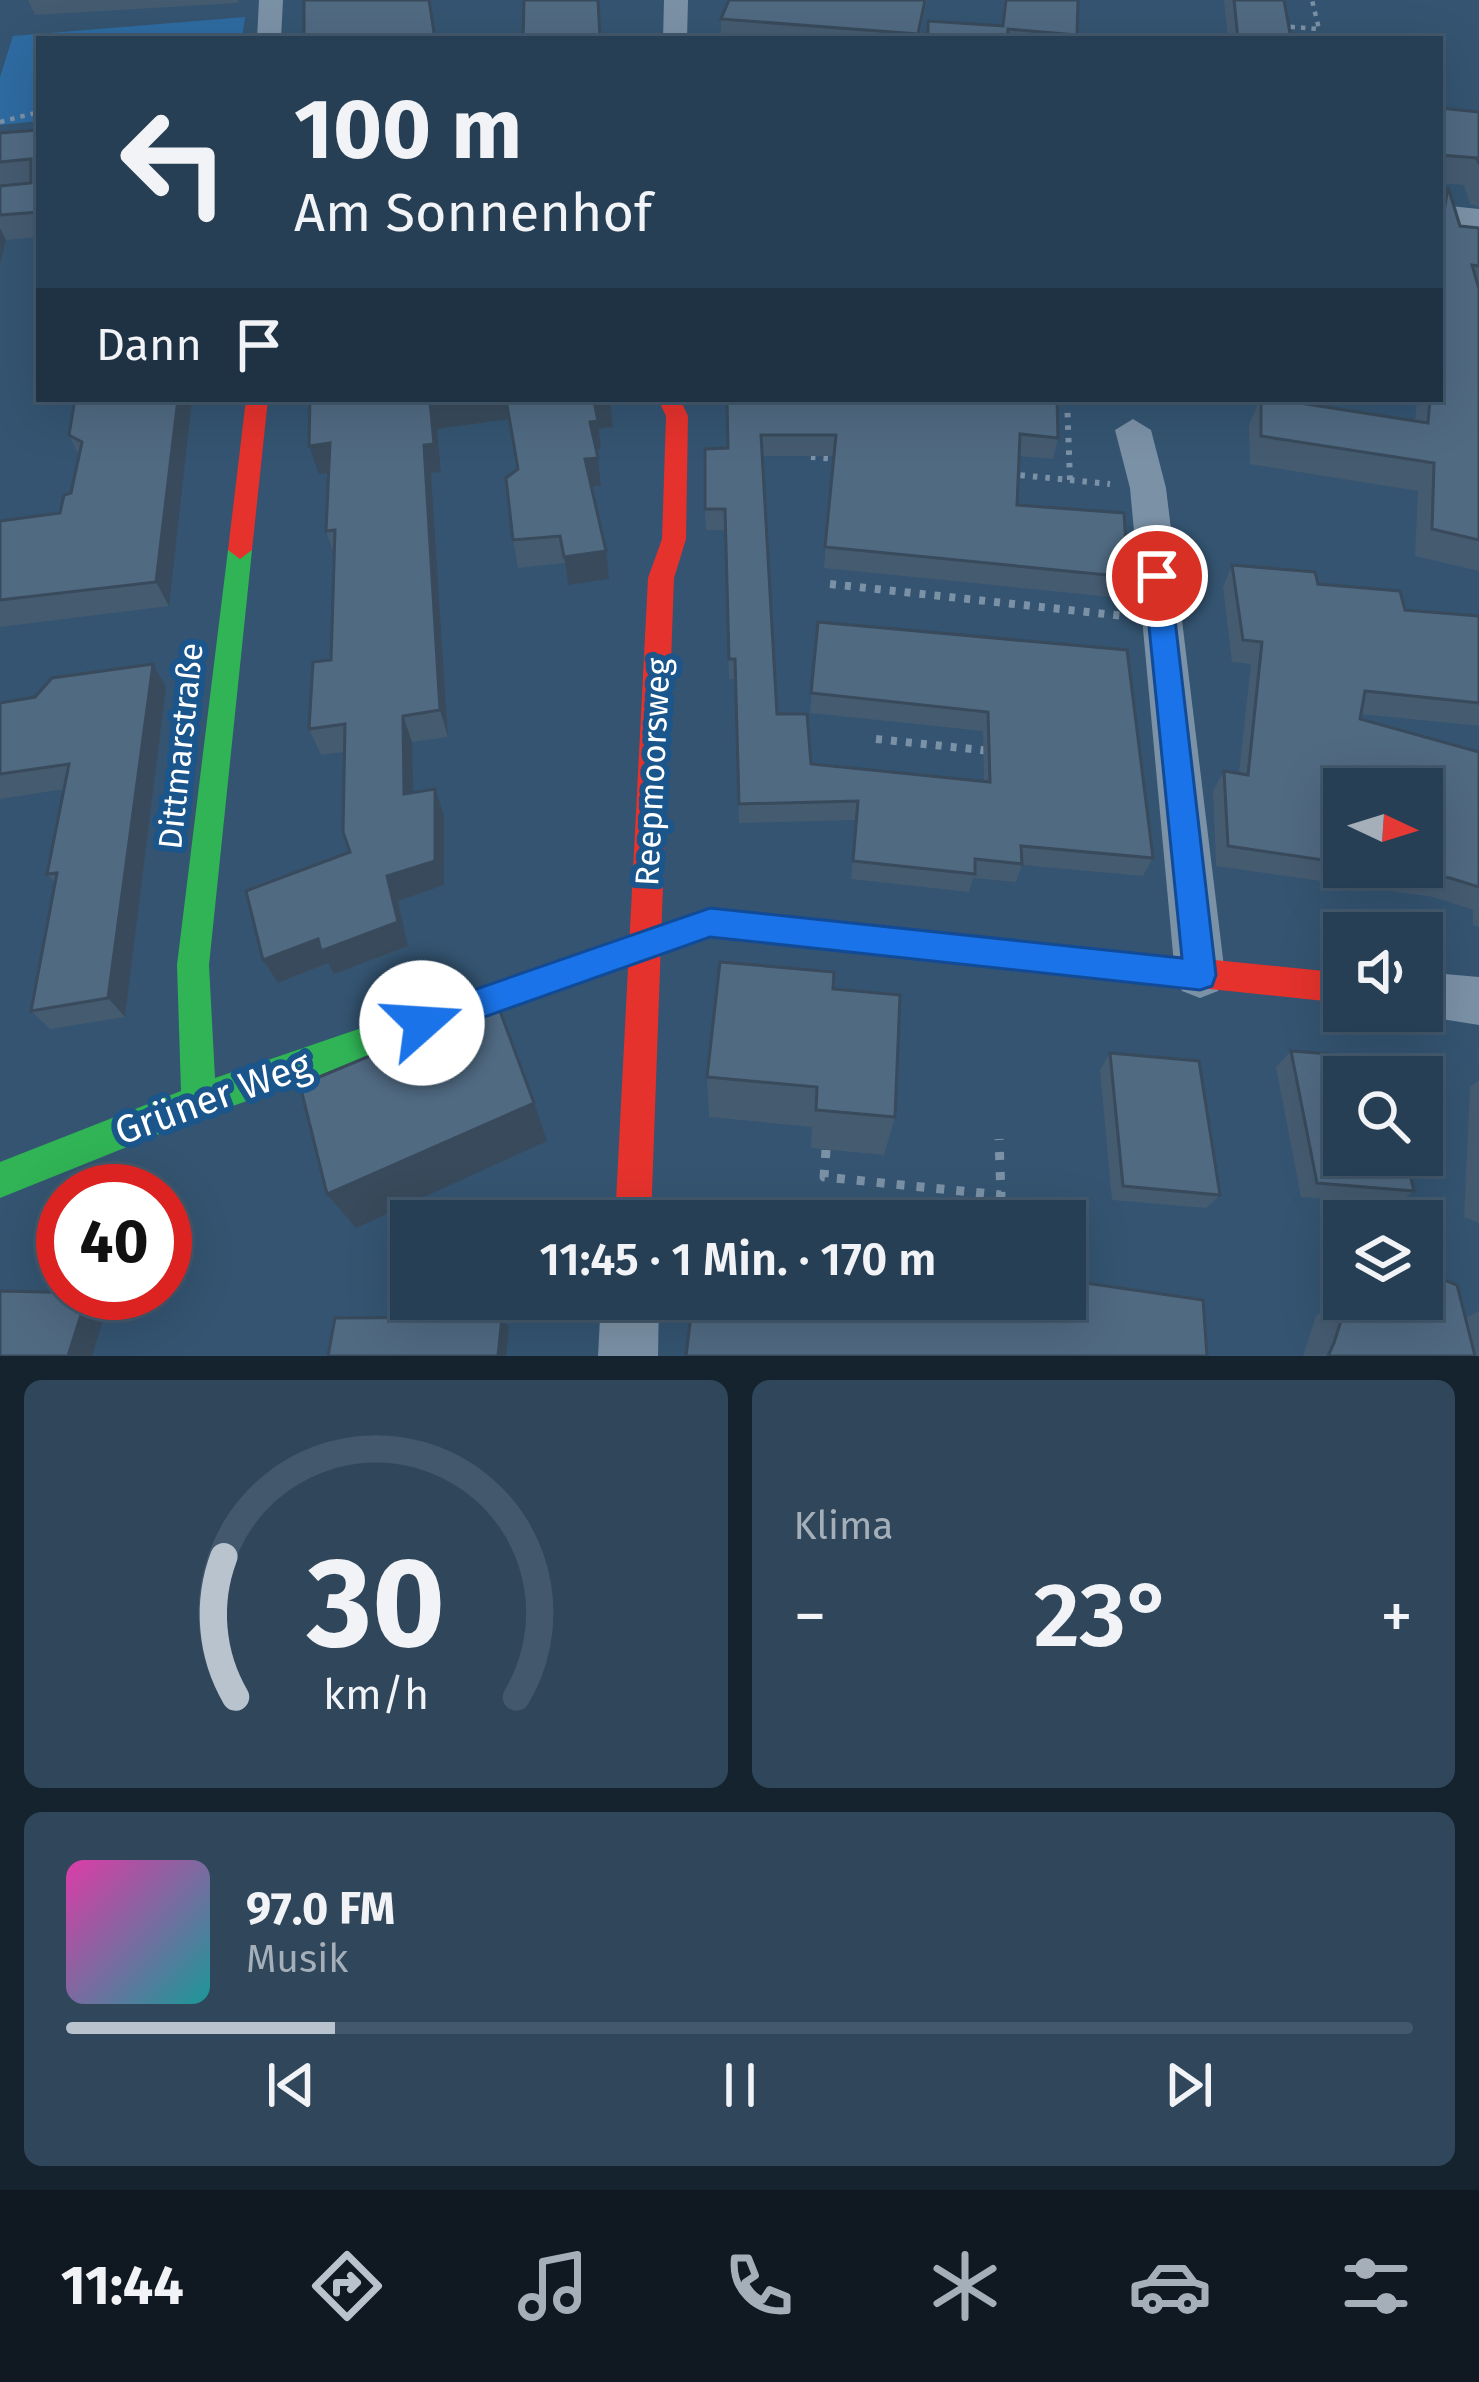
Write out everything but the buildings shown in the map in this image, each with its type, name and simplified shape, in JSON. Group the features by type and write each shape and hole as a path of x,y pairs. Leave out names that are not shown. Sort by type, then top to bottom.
{"street":[{"path":"269,36 271,0"},
{"path":"675,36 676,0"},
{"path":"1443,214 1479,218"},
{"name":"Dittmarstraße","path":"199,1101 193,965 257,402"},
{"name":"Reepmoorsweg","path":"634,1200 661,578 674,539 677,416 670,402"},
{"path":"1133,430 1148,488 1200,975"},
{"name":"Grüner Weg","path":"0,1180 199,1101 710,922 1323,986"},
{"path":"1443,998 1479,1001"},
{"path":"628,1356 629,1320"}],"path":[{"path":"1274,26 1319,29 1312,0"},
{"path":"0,122 36,113"},
{"path":"999,473 1070,480 1066,402"},
{"path":"811,457 858,461"},
{"path":"830,584 1162,620"},
{"path":"876,739 1016,753"},
{"path":"826,1150 824,1177 1001,1195 998,1139"}],"shaded area":[{"path":"245,17 242,36 36,36 36,121 0,125 0,77 13,36"}],"traffic: fast":[{"path":"199,1101 193,965 240,550"},
{"path":"0,1180 199,1101 710,923 885,941"}],"traffic: jam":[{"path":"240,550 257,402"},
{"path":"634,1200 661,578 674,539 677,416 670,402"},
{"path":"885,941 1323,986"}],"route":[{"path":"422,1023 710,922 1200,975 1157,576"}]}
